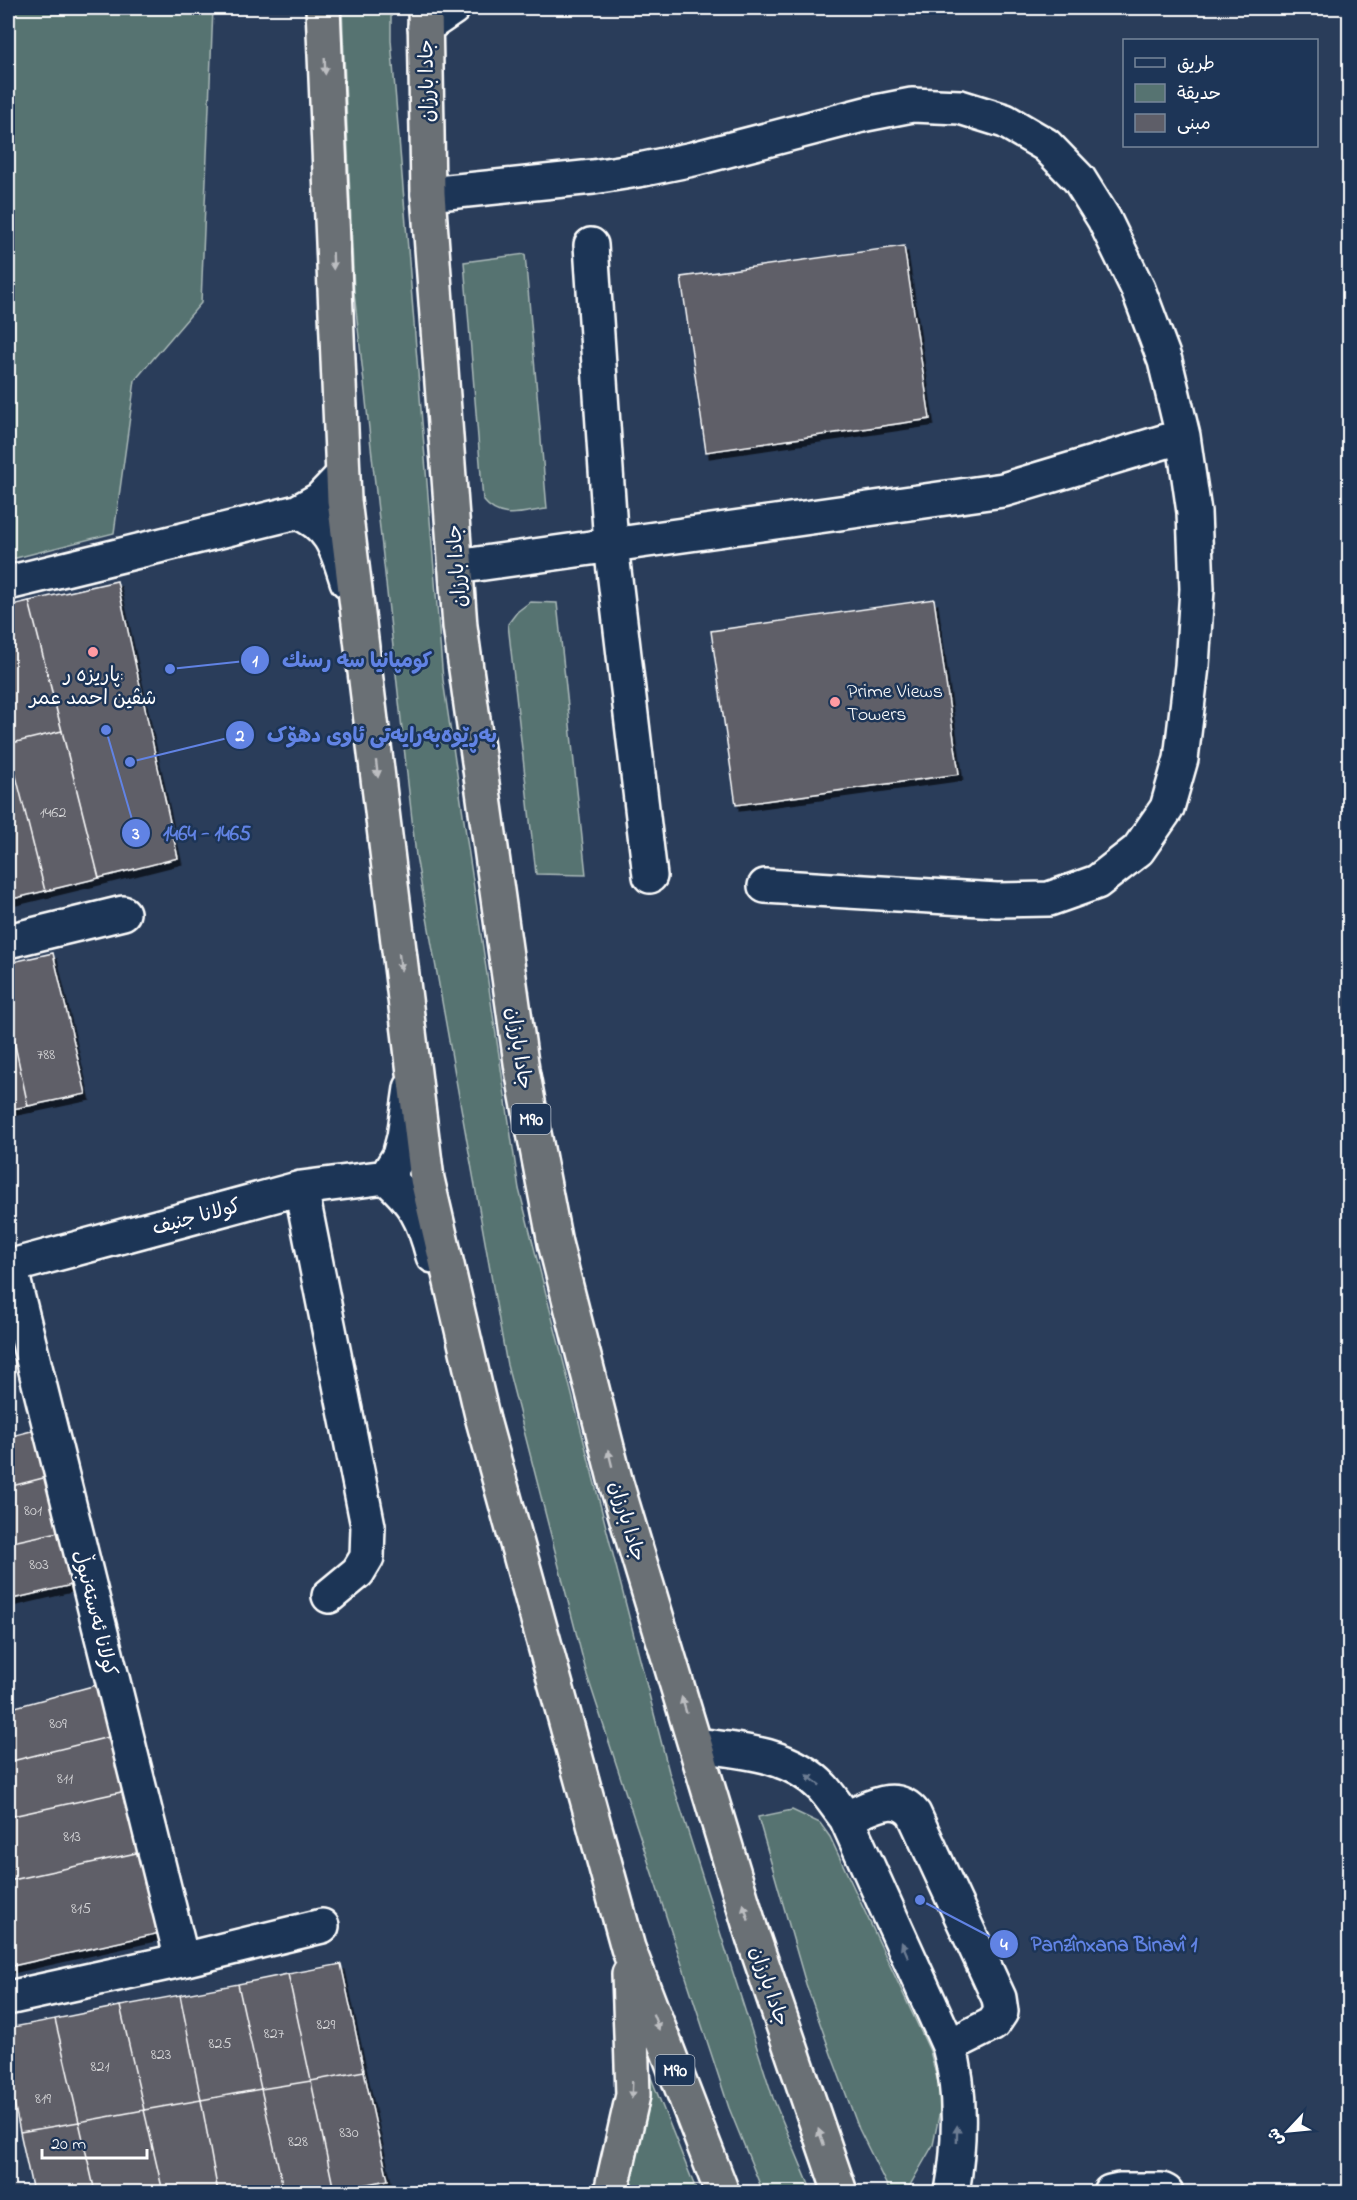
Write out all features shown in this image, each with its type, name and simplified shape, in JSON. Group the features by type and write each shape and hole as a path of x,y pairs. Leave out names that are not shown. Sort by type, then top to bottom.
{"highway":[{"name":"M90","path":"323,8 342,476 427,1179 483,1420 628,1948 722,2193"},
{"name":"جادا بارزان","path":"425,17 428,194 460,626 522,1070 555,1243 616,1483 753,1937 840,2193"},
{"path":"611,2193 633,2095 628,1948"}],"street":[{"path":"425,17 453,8"},
{"path":"428,194 593,177 644,169 693,159 866,114 912,105 960,107 1005,121 1046,145 1079,178 1104,219 1138,289 1165,361 1183,436 1194,512 1197,589 1192,666 1181,759 1167,808 1138,850 1097,882 1049,898 997,900 765,886"},
{"path":"591,245 611,545 650,876"},
{"path":"456,567 1003,490 1183,436"},
{"path":"8,583 297,512 320,499 342,476"},
{"path":"297,512 312,518 330,535 357,609"},
{"path":"8,941 123,913"},
{"path":"414,1071 399,1156 386,1177 408,1197 423,1223 456,1343 471,1367"},
{"name":"كولانا جنيف","path":"9,1267 301,1188 386,1177"},
{"path":"301,1188 368,1526 367,1557 358,1572 329,1596"},
{"name":"كولانا ئەستەنبوڵ","path":"9,1267 182,1960"},
{"path":"696,1745 761,1753 785,1762 802,1771 822,1787 846,1818 949,2046 957,2082 956,2162 952,2193"},
{"path":"846,1818 884,1802 901,1802 914,1814 999,1998 1001,2013 993,2025 949,2046"},
{"path":"8,1998 182,1960 322,1926"},
{"path":"1110,2193 1119,2190 1162,2190 1166,2193"}],"green space":[{"path":"8,8 213,8 201,303 135,380 114,533 8,560"},
{"path":"342,8 391,8 391,40 443,680 519,1189 669,1772 773,2098 812,2192 763,2192 729,2108 587,1675 507,1365 416,856 354,292"},
{"path":"525,254 547,509 512,514 497,511 483,500 464,262"},
{"path":"530,602 557,603 586,875 536,874 508,624 517,612"},
{"path":"792,1810 820,1823 830,1837 930,2051 939,2086 941,2106 933,2145 906,2192 890,2192 859,2129 806,1984 758,1817"},
{"path":"639,2048 697,2192 629,2192 635,2154"}],"building":[{"path":"904,246 930,419 706,452 681,277"},
{"path":"117,581 178,858 99,878 29,601"},
{"name":"Prime Views Towers","path":"934,599 959,774 736,805 711,631"},
{"path":"29,601 62,731 8,744 8,606"},
{"path":"62,731 99,878 45,891 8,744"},
{"path":"8,744 45,891 8,900"},
{"path":"53,953 86,1094 28,1106 8,1012 8,963"},
{"path":"8,1012 28,1106 8,1110"},
{"path":"39,1429 51,1476 8,1487 8,1437"},
{"path":"51,1476 63,1531 8,1543 8,1487"},
{"path":"63,1531 76,1584 8,1600 8,1543"},
{"path":"100,1684 113,1736 8,1762 8,1709"},
{"path":"113,1736 126,1791 8,1817 8,1762"},
{"path":"126,1791 141,1852 8,1881 8,1817"},
{"path":"141,1852 160,1933 8,1967 8,1881"},
{"path":"341,1964 364,2071 311,2081 288,1974"},
{"path":"288,1974 311,2081 261,2089 238,1984"},
{"path":"238,1984 261,2089 201,2100 180,1995"},
{"path":"180,1995 201,2100 144,2110 120,2006"},
{"path":"120,2006 144,2110 79,2122 55,2019"},
{"path":"55,2019 79,2122 20,2132 8,2072 8,2028"},
{"path":"364,2071 388,2180 334,2191 311,2081"},
{"path":"311,2081 334,2191 284,2192 261,2089"},
{"path":"261,2089 284,2192 218,2192 201,2100"},
{"path":"201,2100 218,2192 163,2192 144,2110"},
{"path":"144,2110 163,2192 95,2192 79,2122"},
{"path":"79,2122 95,2192 33,2192 20,2132"}],"place":[{"name":"پاريزه ر: شڤين احمد عمر","path":"93,652"},
{"name":"كومپانيا سه رسنك","path":"170,669"},
{"name":"Prime Views Towers","path":"835,702"},
{"name":"1464 - 1465","path":"106,730"},
{"name":"بەڕێوەبەرایەتی ئاوی دهۆک","path":"130,762"},
{"name":"Panzînxana Binavî 1","path":"920,1900"}]}
